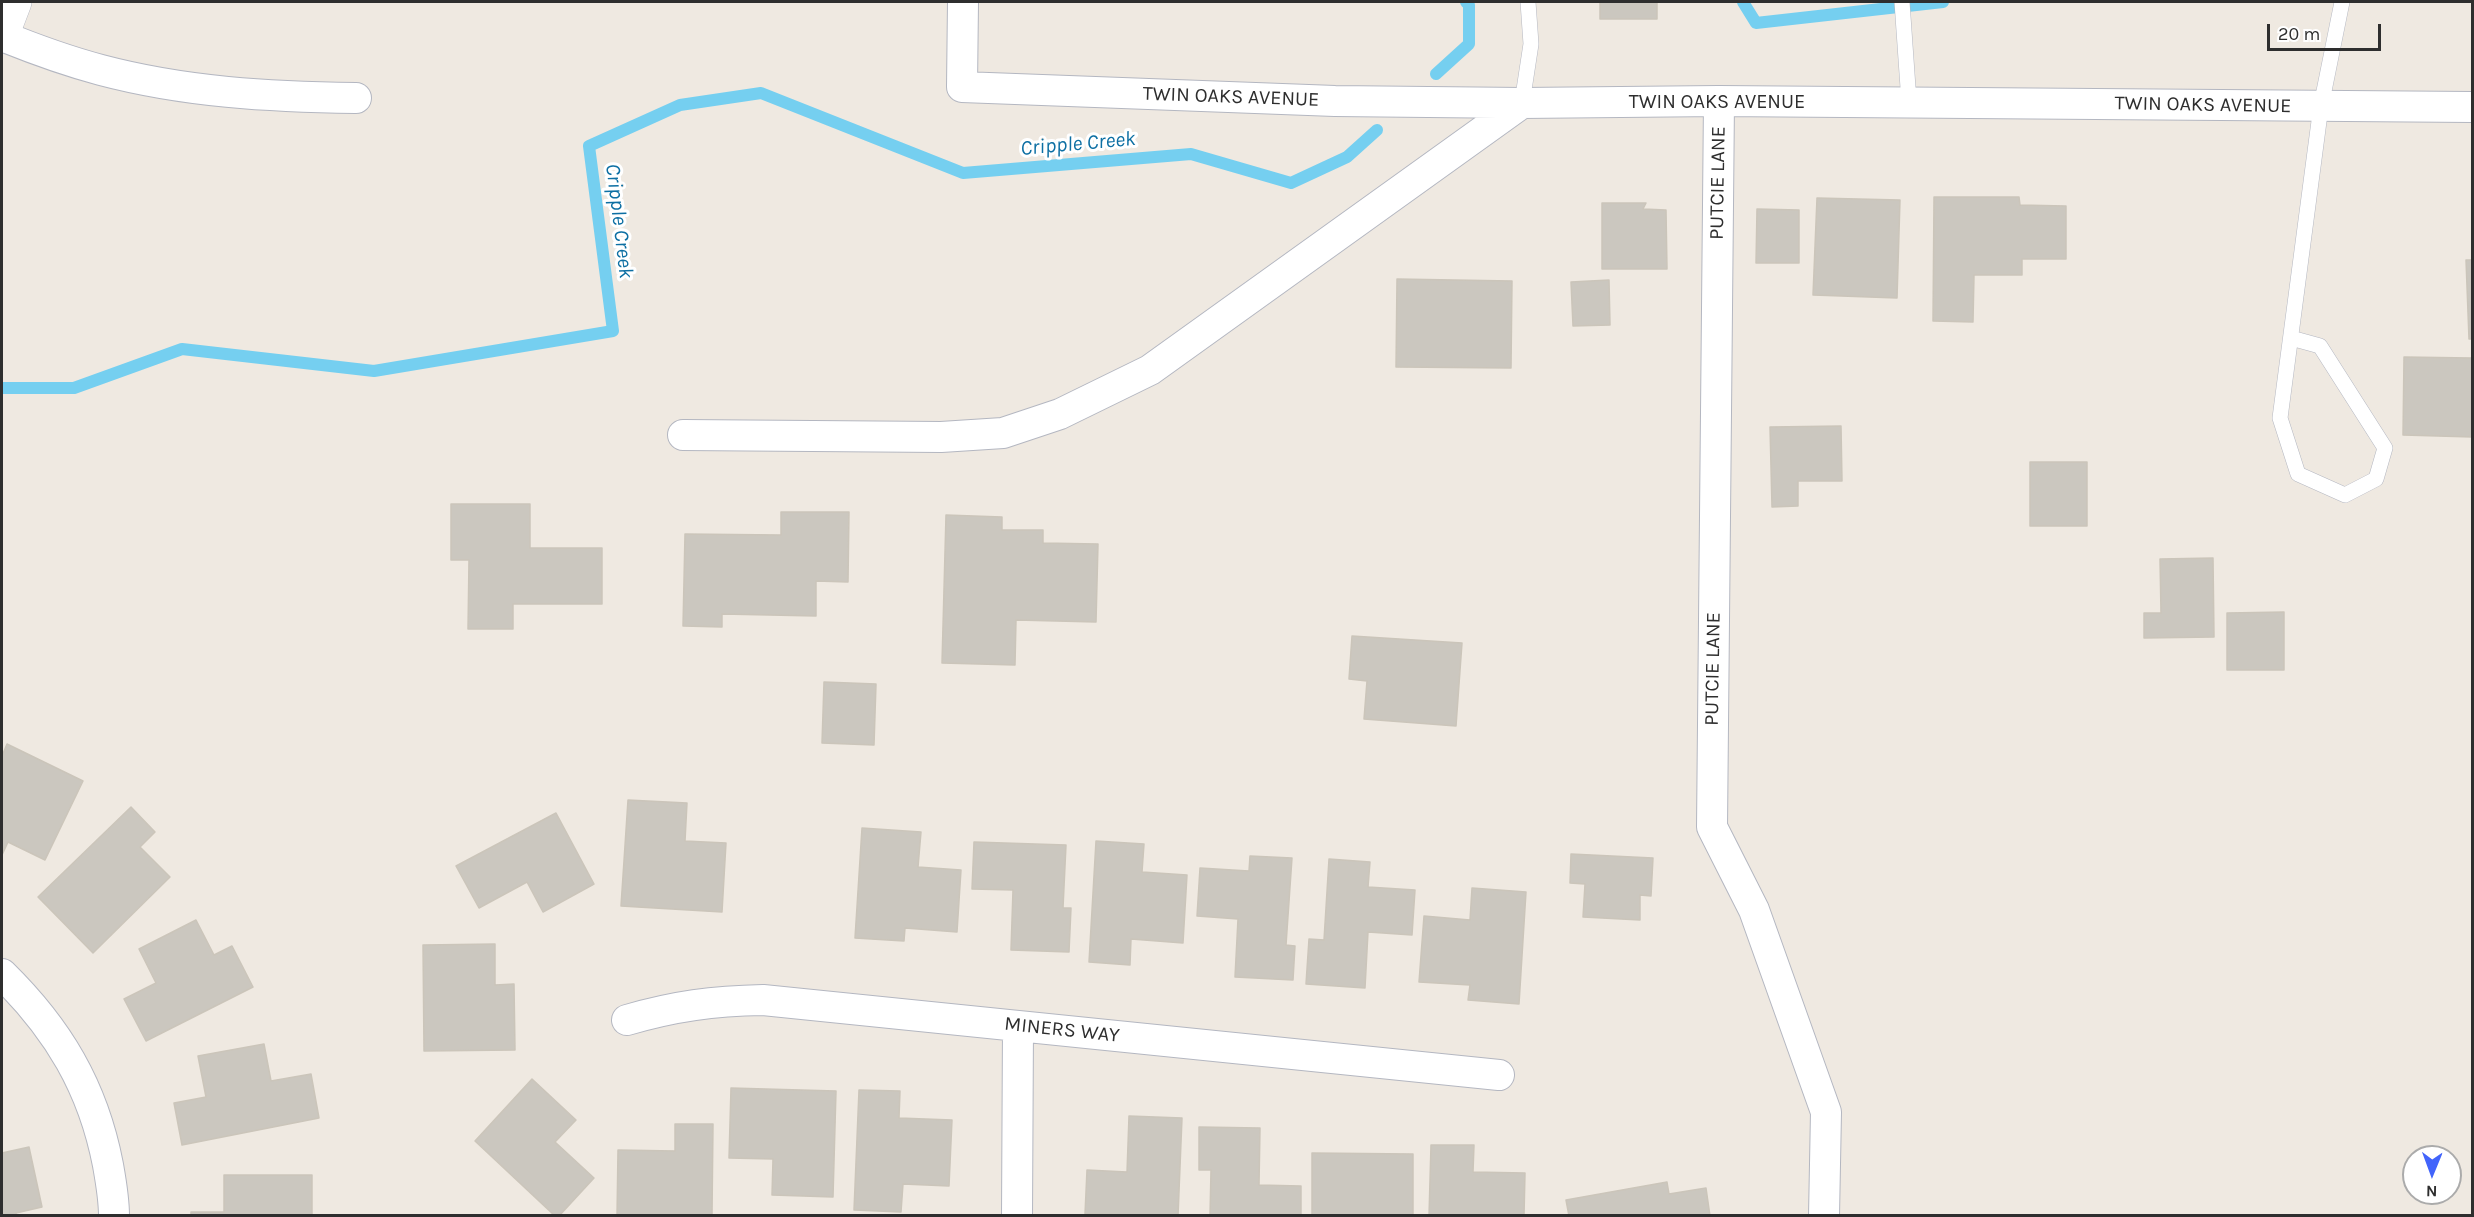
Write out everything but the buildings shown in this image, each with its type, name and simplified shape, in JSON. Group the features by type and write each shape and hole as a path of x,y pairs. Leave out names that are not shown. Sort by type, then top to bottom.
{"street":[{"path":"15,2 2,36 60,58 152,82 248,95 356,98"},
{"name":"TWIN OAKS AVENUE","path":"963,2 962,87 1335,101 1909,102 2472,107"},
{"name":"PUTCIE LANE","path":"1719,101 1712,827 1754,910 1826,1112 1824,1215"},
{"path":"683,435 941,437 1003,433 1060,414 1150,370 1522,103"},
{"path":"2,974 60,1041 86,1088 103,1141 114,1201 114,1215"},
{"name":"MINERS WAY","path":"627,1020 669,1008 703,1003 762,1000 1499,1075"},
{"path":"1017,1215 1018,1026"}],"lane":[{"path":"1522,103 1531,44 1528,2"},
{"path":"1902,2 1909,102"},
{"path":"2291,338 2320,346 2385,448 2376,479 2345,495 2298,474 2280,418 2321,106 2342,2"}],"waterway":[{"name":"Cripple Creek","path":"1436,74 1469,44 1469,5 1466,2"},
{"name":"Cripple Creek","path":"1743,2 1756,23 1943,2"},
{"name":"Cripple Creek","path":"2,388 74,388 182,349 374,371 613,331 589,146 680,105 761,93 963,173 1191,154 1291,183 1347,157 1377,130"}]}
